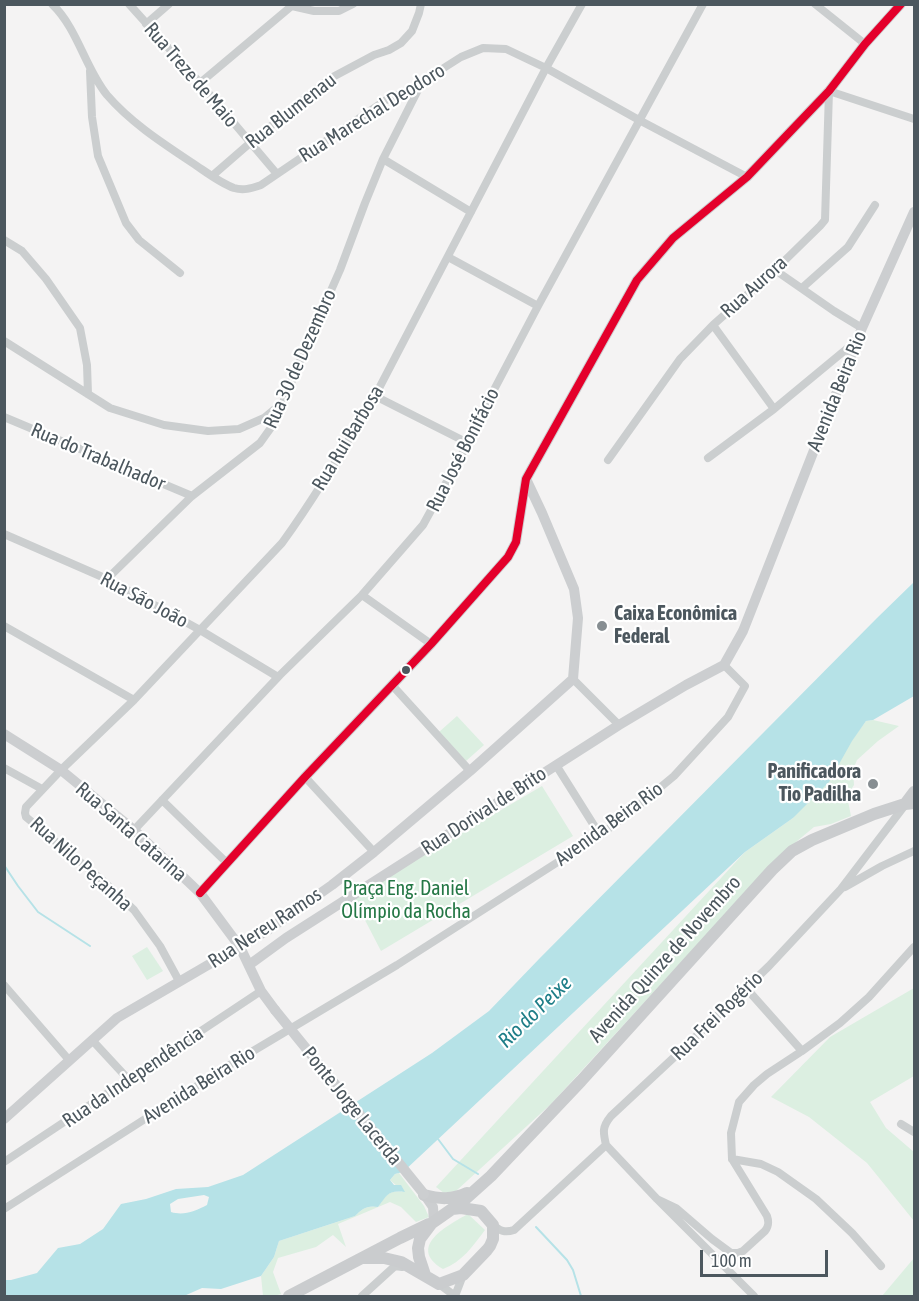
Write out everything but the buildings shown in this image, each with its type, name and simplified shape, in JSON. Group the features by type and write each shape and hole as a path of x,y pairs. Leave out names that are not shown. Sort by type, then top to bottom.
{"main road":[{"path":"910,803 915,792"},
{"name":"Avenida Quinze de Novembro","path":"452,1209 483,1183 580,1081 772,870 792,851 838,828 910,803"},
{"path":"426,1196 442,1199 458,1197 483,1183"},
{"path":"362,1258 384,1258 401,1262 439,1284 463,1275 490,1246 493,1239 493,1225 481,1211 480,1198 483,1183"},
{"path":"289,1296 433,1222 452,1209 481,1211"},
{"path":"425,1275 418,1248 420,1239 433,1222"}],"street":[{"name":"Rua Marechal Deodoro","path":"52,4 71,30 90,69 107,95 134,122 212,176 233,187 250,189 261,185 386,100 420,86 439,70 483,48 506,49 546,68 747,177"},
{"name":"Rua Treze de Maio","path":"129,4 277,174"},
{"path":"146,24 169,4"},
{"path":"200,83 293,5 314,11 339,11 353,4"},
{"name":"Rua Blumenau","path":"212,176 329,79 401,43 412,31 421,4"},
{"name":"Rua Rui Barbosa","path":"26,807 134,700 282,543 297,522 375,396 546,68 582,4"},
{"name":"Rua José Bonifácio","path":"134,830 278,677 362,595 423,525 538,306 703,4"},
{"path":"815,4 865,44"},
{"path":"200,893 305,777 431,644 508,557 516,542 526,479 637,280 673,238 747,177 829,91 865,44 901,4"},
{"path":"90,69 92,117 98,156 126,223 139,240 180,273"},
{"name":"Rua 30 de Dezembro","path":"107,579 192,496 260,443 275,422 340,270 383,159 420,86"},
{"path":"829,91 915,119"},
{"name":"Rua Aurora","path":"608,460 680,359 825,220 829,91"},
{"path":"383,159 471,212"},
{"path":"802,288 848,247 875,206"},
{"name":"Avenida Beira Rio","path":"4,1209 228,1065 397,965 600,835 632,812 674,776 728,717 745,686 724,665 743,631 857,340 915,212"},
{"path":"4,240 22,251 46,279 80,328 87,365 88,394"},
{"path":"448,257 538,306"},
{"path":"775,270 862,328"},
{"path":"713,325 774,409"},
{"path":"708,458 774,409 857,340"},
{"path":"4,341 110,408 164,425 208,432 239,429 264,418 283,402"},
{"path":"375,396 468,443"},
{"name":"Rua do Trabalhador","path":"4,417 192,496"},
{"path":"526,479 574,589 578,618 573,679 619,725"},
{"path":"519,521 542,513"},
{"name":"Rua São João","path":"4,534 107,579 200,630 278,677"},
{"path":"362,595 431,644"},
{"path":"4,626 134,700"},
{"name":"Rua Dorival de Brito","path":"249,965 286,938 619,725 724,665"},
{"name":"Rua Nereu Ramos","path":"4,1119 117,1018 240,947 332,885 470,771 573,679"},
{"path":"392,685 470,771"},
{"name":"Rua Santa Catarina","path":"4,734 61,770 134,830 200,893 240,947 261,991 275,1010"},
{"path":"556,765 600,835"},
{"path":"4,768 42,789"},
{"path":"305,777 374,852"},
{"path":"162,800 227,863"},
{"name":"Rua Frei Rogério","path":"606,1145 603,1131 605,1123 611,1116 746,988 841,889 910,803"},
{"name":"Rua Nilo Peçanha","path":"26,807 26,817 102,880 134,910 160,946 179,981"},
{"name":"Rua Frei Rogério","path":"841,889 915,851"},
{"path":"657,1200 676,1208 731,1253 743,1251 765,1231 768,1227 767,1216 732,1160 731,1133 740,1102 767,1074 802,1052 862,1004 915,947"},
{"path":"4,985 69,1060"},
{"path":"746,988 802,1052"},
{"name":"Rua da Independência","path":"4,1162 261,991"},
{"name":"Ponte Jorge Lacerda","path":"275,1010 426,1196 433,1207 433,1222"},
{"path":"92,1040 129,1080"},
{"path":"901,1124 915,1132"},
{"path":"493,1225 504,1232 514,1230 606,1145 657,1200 754,1296"},
{"path":"732,1160 761,1164 778,1172 816,1199 852,1233 881,1266"},
{"name":"Ponte Jorge Lacerda","path":"426,1196 452,1209"},
{"path":"362,1296 395,1266 414,1269"},
{"path":"439,1284 455,1296 463,1275"}],"green space":[{"path":"457,716 484,745 466,761 439,732"},
{"path":"873,720 899,726 857,760 853,770 854,785 847,796 851,816 831,824 814,827 784,852 551,1104 456,1191 444,1193 436,1187 745,852 793,818 866,721"},
{"name":"Praça Eng. Daniel Olímpio da Rocha","path":"542,786 573,836 381,951 353,897"},
{"path":"147,947 163,971 147,980 132,956"},
{"path":"914,988 914,1076 870,1102 886,1128 914,1152 914,1221 867,1163 809,1117 771,1097 830,1037"},
{"path":"399,1173 424,1206 429,1217 416,1222 401,1207 390,1202 338,1224 346,1247 333,1235 316,1247 278,1258 273,1272 281,1294 263,1296 261,1276 274,1257 279,1241 355,1216 368,1207 378,1207 388,1194 404,1192 390,1180"},
{"path":"468,1214 485,1230 461,1258 443,1269 433,1261 428,1253 429,1245 442,1230"},
{"path":"914,1258 914,1296 882,1296"}],"water":[{"name":"Rio do Peixe","path":"914,582 914,696 873,720 866,721 829,782 793,818 745,852 403,1172 395,1174 390,1180 394,1185 401,1185 405,1192 392,1192 378,1207 368,1207 355,1216 279,1241 274,1257 261,1276 221,1289 202,1288 184,1296 5,1296 4,1280 37,1273 58,1248 80,1244 103,1229 121,1204 176,1189 208,1187 243,1175 432,1053 489,1011","holes":["204,1195 209,1197 207,1205 198,1209 185,1213 171,1212 170,1204 178,1199"]}],"waterway":[{"path":"4,865 38,912 90,946"},
{"path":"438,1139 453,1159 478,1174"},
{"path":"536,1227 567,1260 573,1270 581,1296"}],"transit line":[{"path":"200,893 305,777 431,644 508,557 516,542 526,479 637,280 673,238 747,177 829,91 865,44 901,4"}],"place":[{"name":"Caixa Econômica Federal","path":"602,626"},
{"name":"Panificadora Tio Padilha","path":"873,784"}]}
